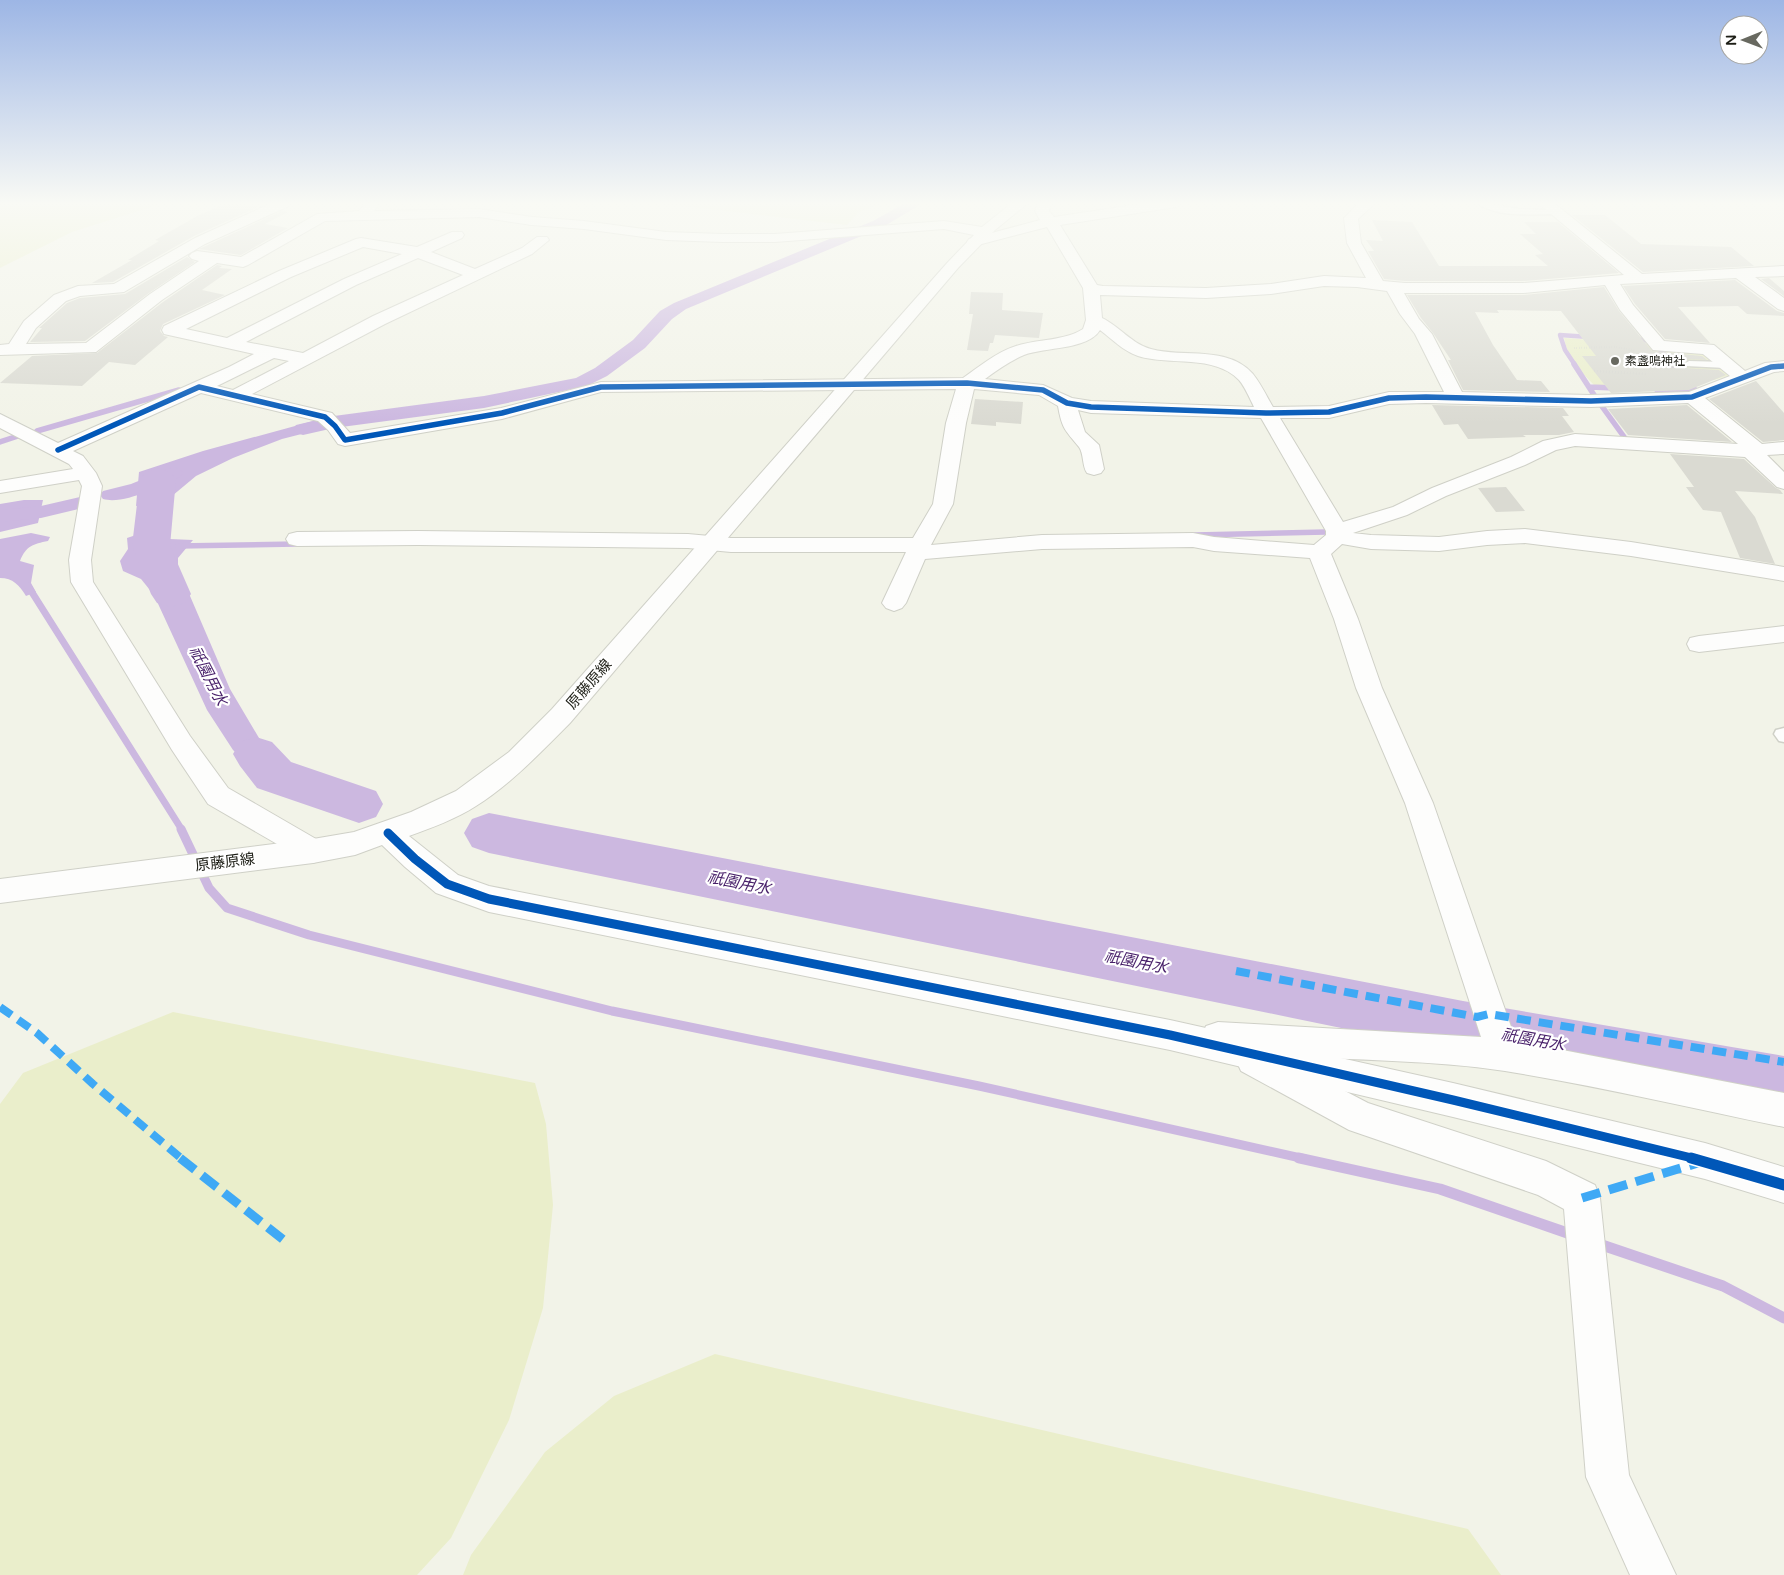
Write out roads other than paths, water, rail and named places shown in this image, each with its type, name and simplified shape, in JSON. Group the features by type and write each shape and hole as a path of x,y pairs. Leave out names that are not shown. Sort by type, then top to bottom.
{"street":[{"path":"7,349 60,298 78,290 118,289 139,276"},
{"path":"7,349 90,348 156,297 186,276"},
{"path":"280,276 170,330 212,341 231,343 305,359"},
{"path":"231,343 362,276"},
{"path":"237,396 379,320 473,276"},
{"name":"原藤原線","path":"0,892 314,851 355,843 421,820 466,799 518,759 561,716 945,276"},
{"path":"894,603 919,549 943,504 956,423 967,383 1002,359 1021,350 1080,338 1091,331 1094,320 1091,288 1084,276"},
{"path":"1379,276 1403,306 1416,326 1423,331 1425,340 1456,398"},
{"path":"1091,288 1102,291 1206,293 1271,289 1324,281 1451,289 1523,288 1610,280 1690,276"},
{"path":"1743,276 1784,306"},
{"path":"1610,280 1626,307 1659,346 1708,349 1743,378"},
{"path":"1094,320 1108,326 1132,348 1147,353 1209,360 1228,365 1246,377 1331,540 1346,618 1369,688 1420,803 1498,1040"},
{"path":"58,450 235,371 271,352"},
{"path":"1726,364 1778,367"},
{"path":"199,387 331,423 345,440 502,413 601,387 967,383 1042,390 1068,403 1091,407 1266,413 1329,412 1388,398 1591,401 1692,397 1778,367"},
{"path":"1692,397 1753,448 1784,483"},
{"path":"1068,403 1070,423 1082,442 1089,445 1094,469"},
{"path":"0,420 76,460 86,474 92,486 80,560 82,582 181,743 218,796 314,851"},
{"path":"1331,540 1400,511 1439,492 1518,461 1550,445 1575,440 1784,448"},
{"path":"0,487 86,474"},
{"path":"297,539 418,538 919,549 1042,542 1193,540 1214,544 1331,540 1439,544 1487,538 1525,536 1622,548 1784,574"},
{"path":"1699,644 1784,634"},
{"path":"388,833 447,884 489,899 1170,1035 1705,1161 1784,1185"},
{"path":"1170,1035 1439,1049 1498,1040 1614,1075 1784,1110"},
{"path":"1233,1049 1361,1118 1546,1179 1582,1198 1608,1477 1653,1575"}],"lane":[{"path":"1656,363 1673,363"},
{"path":"1689,364 1726,364"}],"water":[{"path":"317,420 325,428 282,439 233,458 196,476 166,501 136,506 139,472 203,451"},
{"path":"24,500 43,500 38,523 0,532 0,504"},
{"path":"158,531 169,539 193,540 178,558 178,568 230,689 259,738 286,763 324,774 300,794 285,793 263,779 233,750 207,710 154,595 141,579 123,571 120,561 128,549 127,538"},
{"path":"31,533 50,537 48,541 28,549 22,556 20,561 34,565 31,583 36,592 26,596 15,583 9,579 0,578 0,539"}],"waterway":[{"path":"303,429 334,422 484,402 581,382 601,372 639,344 666,315 680,306 751,276"},
{"path":"1575,365 1565,350 1560,335 1589,337"},
{"path":"1633,339 1652,341 1674,365"},
{"path":"1574,364 1596,398"},
{"path":"1657,390 1697,392 1672,364"},
{"path":"1590,387 1615,388"},
{"path":"37,431 179,390"},
{"path":"1601,405 1627,441"},
{"path":"0,442 18,436"},
{"path":"110,495 138,488 173,473"},
{"name":"祇園用水","path":"158,479 151,546 171,594"},
{"path":"0,516 41,512 80,503"},
{"path":"1195,535 1326,532"},
{"path":"178,546 297,544"},
{"path":"28,586 182,830"},
{"name":"祇園用水","path":"256,754 274,775 359,804"},
{"path":"181,829 209,888 227,908 309,935 612,1011 979,1086 1305,1159"},
{"name":"祇園用水","path":"489,833 1463,1027 1784,1084"},
{"path":"1299,1158 1440,1189 1576,1236"},
{"path":"1596,1243 1723,1286 1784,1318"}],"place":[{"name":"素盞鳴神社","path":"1615,361"}]}
